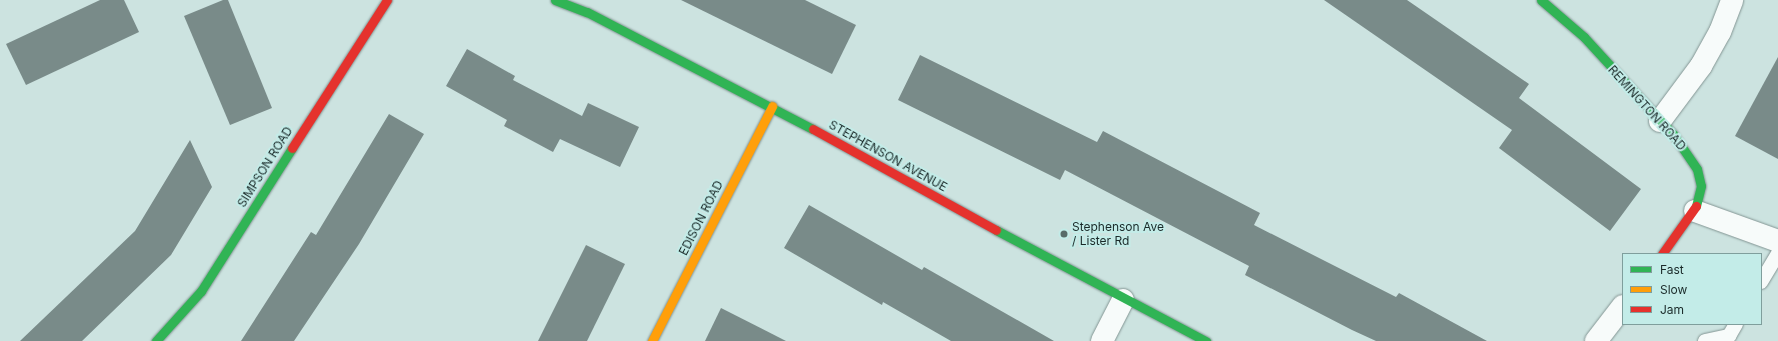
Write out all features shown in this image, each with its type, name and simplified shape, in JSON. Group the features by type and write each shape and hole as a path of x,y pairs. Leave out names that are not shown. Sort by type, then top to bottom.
{"street":[{"name":"SIMPSON ROAD","path":"156,341 201,291 387,0"},
{"name":"STEPHENSON AVENUE","path":"555,0 587,12 772,106 1123,300 1206,341"},
{"name":"REMINGTON ROAD","path":"1541,0 1584,37 1660,121 1697,169 1701,186 1695,211 1663,253"},
{"path":"1660,121 1701,66 1720,32 1732,0"},
{"name":"EDISON ROAD","path":"652,341 772,106"},
{"path":"1695,211 1778,242"},
{"path":"1102,341 1123,300"},
{"path":"1596,341 1622,307"}],"lane":[{"path":"1762,280 1778,254"},
{"path":"1705,341 1728,336 1735,325"}],"building":[{"path":"100,0 124,0 139,32 26,85 6,44"},
{"path":"223,0 228,0 272,108 230,125 184,16"},
{"path":"681,0 805,0 856,25 832,74"},
{"path":"1324,0 1407,0 1529,84 1519,98 1641,189 1610,231 1499,148 1512,130"},
{"path":"467,49 515,76 513,80 582,116 588,103 639,127 620,167 560,139 553,152 504,126 507,120 446,86"},
{"path":"920,55 1097,142 1103,131 1260,213 1254,225 1396,297 1399,293 1487,341 1376,341 1352,330 1245,275 1249,266 1065,170 1060,180 898,100"},
{"path":"1778,57 1778,159 1735,136"},
{"path":"389,114 424,134 359,244 294,341 241,341 311,232 316,235"},
{"path":"190,140 212,187 171,255 82,341 20,341 135,231"},
{"path":"809,205 922,270 924,267 1054,341 951,341 883,302 882,305 784,248"},
{"path":"586,245 625,264 587,341 538,341"},
{"path":"721,308 786,341 705,341"}],"traffic: fast":[{"path":"555,0 587,12 813,129"},
{"path":"1541,0 1584,37 1673,134 1697,169 1701,186 1696,206"},
{"path":"156,341 201,291 292,148"},
{"path":"996,230 1206,341"}],"traffic: slow":[{"path":"652,341 772,106"}],"traffic: jam":[{"path":"292,148 387,0"},
{"path":"813,129 996,230"},
{"path":"1663,253 1696,206"}],"place":[{"name":"Stephenson Ave / Lister Rd","path":"1064,234"}]}
